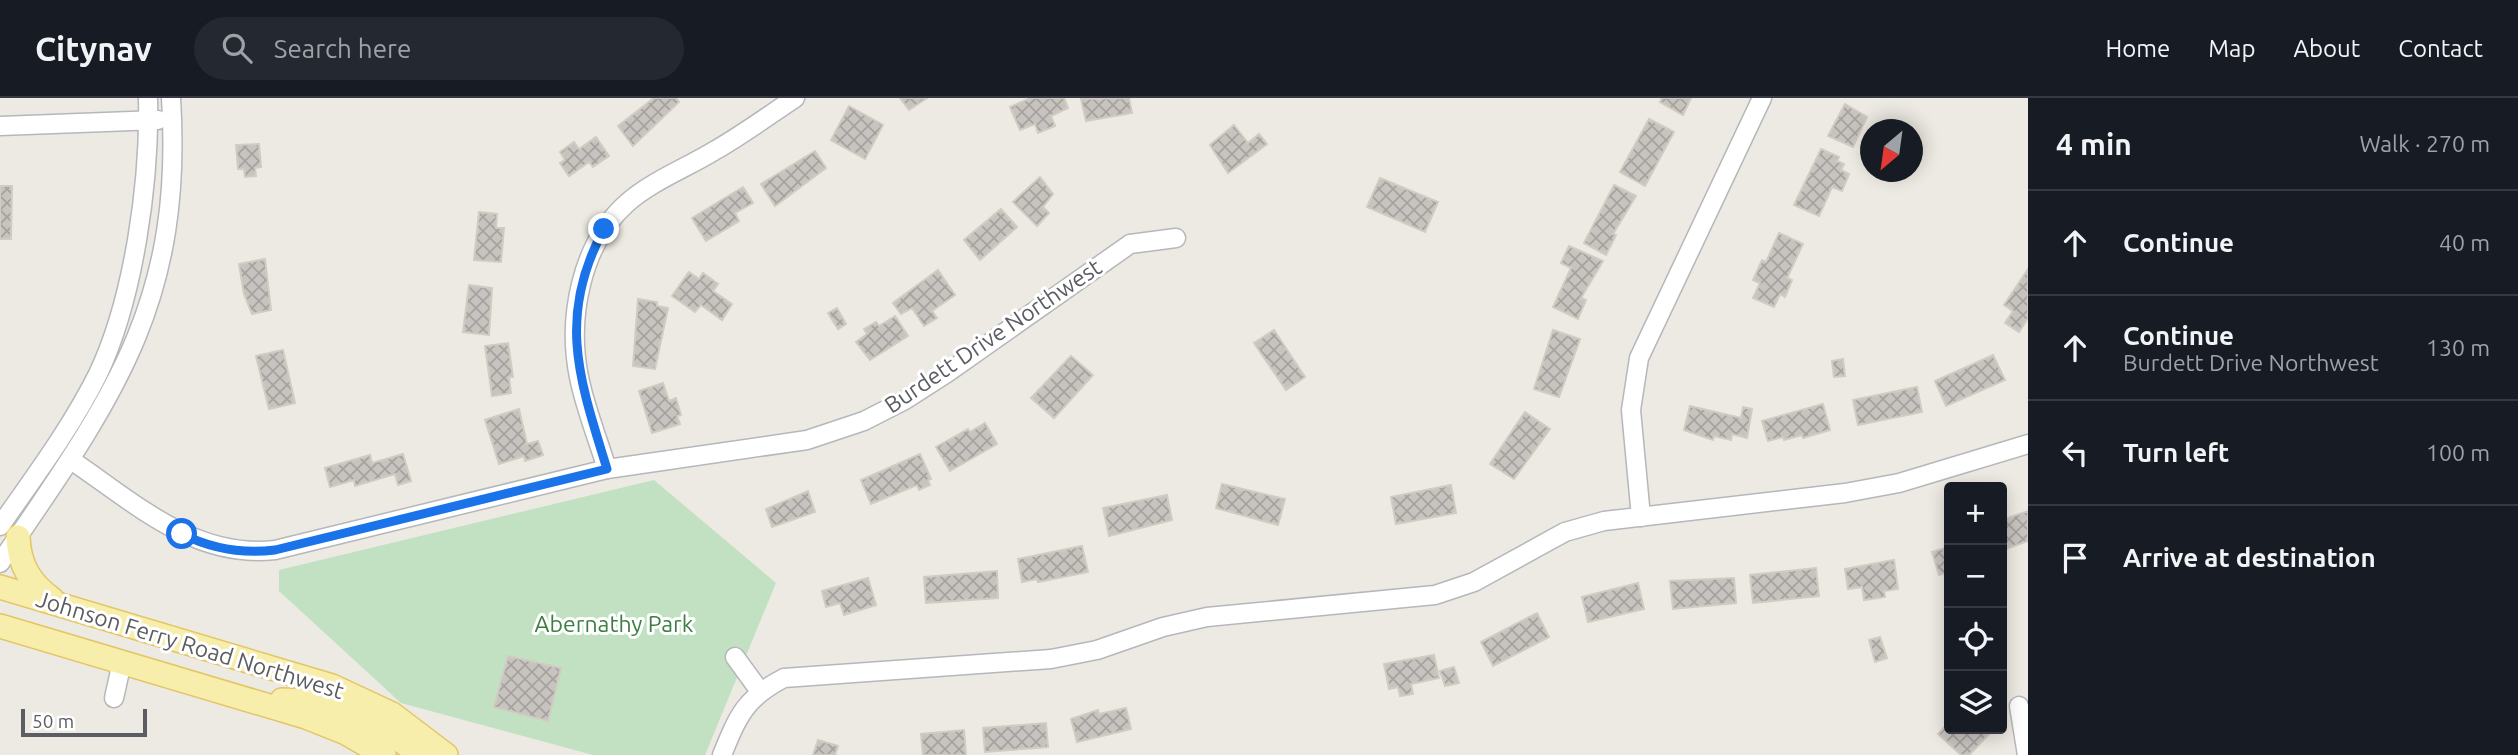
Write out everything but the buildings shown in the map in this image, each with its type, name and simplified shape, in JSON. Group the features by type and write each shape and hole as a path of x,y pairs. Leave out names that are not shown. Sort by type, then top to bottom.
{"main road":[{"path":"9,531 27,575 58,603"},
{"name":"Johnson Ferry Road Northwest","path":"0,587 332,686 392,714 446,755"},
{"name":"Johnson Ferry Road Northwest","path":"0,626 327,725 384,755"},
{"path":"251,700 302,700 338,708 370,721 420,755"}],"street":[{"path":"0,563 9,531 78,410 108,348 139,227 149,120 148,98"},
{"path":"9,531 71,460 122,374 155,285 172,194 171,98"},
{"path":"607,469 579,377 576,348 582,283 590,254 604,229 641,192 714,152 795,98"},
{"path":"1641,517 1631,410 1639,358 1762,98"},
{"path":"0,126 172,119"},
{"name":"Burdett Drive Northwest","path":"71,460 198,542 231,550 275,550 607,469 807,440 864,421 905,400 947,373 1130,244 1176,238"},
{"path":"722,755 740,712 759,690 784,678 801,674 1051,659 1097,650 1163,627 1207,617 1436,595 1474,582 1565,532 1604,521 1845,493 1899,483 2028,444"},
{"path":"735,657 759,690"},
{"path":"114,698 122,662"},
{"path":"2020,706 2027,755"}],"green space":[{"name":"Abernathy Park","path":"654,480 776,583 705,755 593,755 401,703 279,591 279,570"}],"route":[{"path":"182,534 198,542 231,550 275,550 607,469 579,377 576,348 582,283 590,254 604,229"}]}
